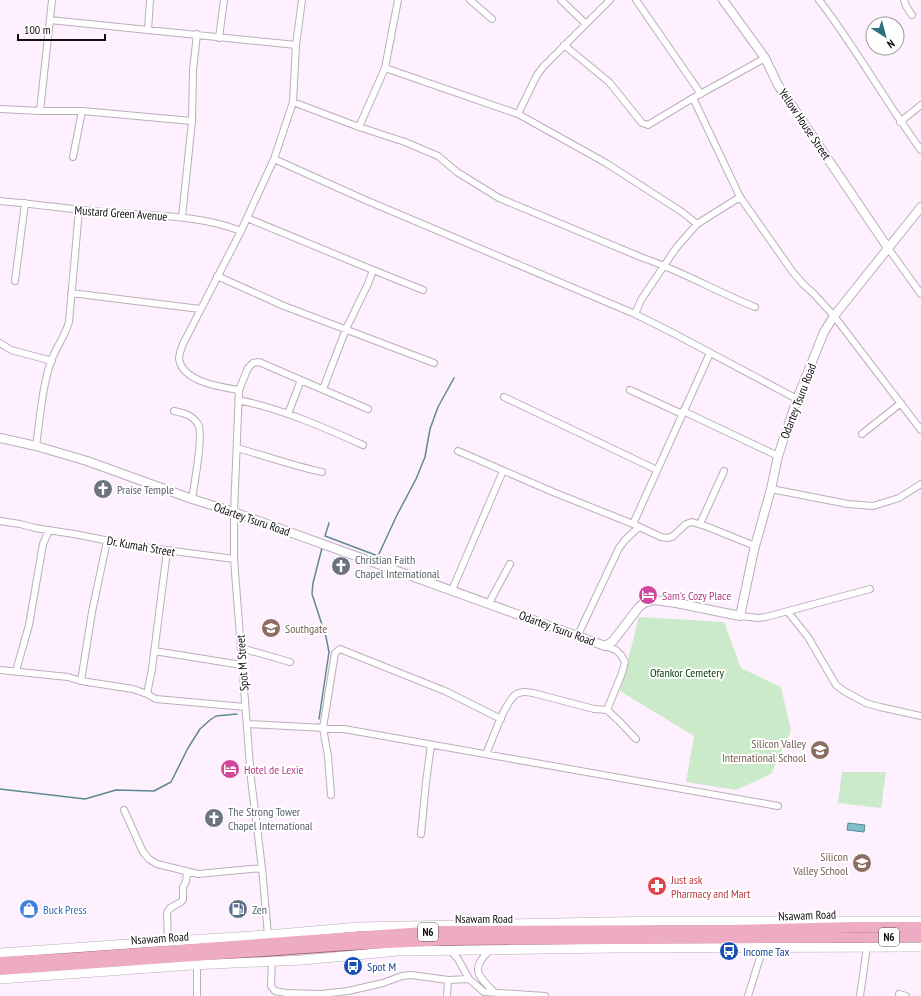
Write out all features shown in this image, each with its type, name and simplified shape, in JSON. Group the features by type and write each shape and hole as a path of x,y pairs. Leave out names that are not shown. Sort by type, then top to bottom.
{"highway":[{"name":"Nsawam Road","path":"0,970 435,940 857,932 921,927"},
{"name":"Nsawam Road","path":"0,962 440,931 730,930 857,932 921,937"}],"main road":[{"path":"0,953 168,941 268,936 358,927 659,922 921,920"},
{"path":"0,979 398,951 489,951 616,948 921,948"}],"street":[{"path":"40,111 52,0"},
{"path":"148,30 150,0"},
{"path":"219,38 224,0"},
{"path":"240,390 203,381 189,375 182,368 179,357 200,309 241,231 274,159 292,102 296,45 302,0"},
{"path":"359,127 385,68 398,0"},
{"path":"470,0 492,19"},
{"path":"561,0 586,24"},
{"path":"518,114 537,74 610,0"},
{"path":"636,0 701,94"},
{"name":"Yellow House Street","path":"723,0 765,58 778,85 888,248"},
{"path":"819,0 835,21 900,122 921,150"},
{"path":"904,0 912,15"},
{"path":"50,20 296,45"},
{"path":"182,217 192,121 193,70 197,34"},
{"path":"564,45 609,82 645,125 651,124 693,98 765,58"},
{"path":"385,68 518,114 606,163 682,212 697,224"},
{"path":"693,98 740,197 799,280 834,316 921,430"},
{"path":"292,102 359,127 405,142 438,156 457,172 499,198 643,258 665,265 735,299 755,307"},
{"path":"900,122 921,105"},
{"path":"0,109 82,111 192,121"},
{"path":"73,157 82,111"},
{"path":"274,159 635,314 797,399"},
{"path":"635,314 641,300 685,236 697,224 740,197"},
{"name":"Mustard Green Avenue","path":"0,201 79,210 182,217 217,222 241,231"},
{"path":"15,282 25,203"},
{"name":"Odartey Tsuru Road","path":"0,438 36,446 135,477 192,499 234,512 605,646 613,641 639,607 644,603 654,600 740,616 755,546 771,489 778,456 797,399 824,332 834,316 921,207"},
{"path":"36,446 44,388 52,361 67,331 69,322 79,210"},
{"path":"246,218 423,290"},
{"path":"888,248 921,294"},
{"path":"323,389 346,329 373,270"},
{"path":"217,276 284,306 434,363"},
{"path":"71,293 200,309"},
{"path":"0,343 11,350 52,361"},
{"path":"578,635 619,548 636,526 657,470 710,353"},
{"name":"Spot M Street","path":"268,936 262,868 251,780 234,559 234,512 238,448 238,400 248,368 253,363 259,362 301,380"},
{"path":"288,414 301,380 368,409"},
{"path":"630,390 778,456"},
{"path":"504,397 657,470"},
{"path":"238,400 311,422 363,445"},
{"path":"862,434 901,403"},
{"path":"174,411 187,414 199,425 199,451 192,499"},
{"path":"238,448 268,456 293,466 322,472"},
{"path":"458,451 661,537 667,538 675,535 686,524 692,522 755,546"},
{"path":"452,590 503,471"},
{"path":"700,524 724,471"},
{"path":"771,489 848,504 873,506 900,498 921,484"},
{"name":"Dr. Kumah Street","path":"0,521 168,551 234,559"},
{"path":"16,671 29,624 43,544 49,530"},
{"path":"81,681 92,612 107,541"},
{"path":"147,694 151,678 168,551"},
{"path":"489,603 510,564"},
{"path":"740,616 759,618 788,612 870,589"},
{"path":"788,612 808,636 836,685 866,703 921,716"},
{"path":"605,646 616,650 621,655 624,662 622,673 607,710"},
{"path":"241,648 290,662"},
{"path":"331,795 328,756 323,728 335,653 340,649 445,691 501,719"},
{"path":"154,651 242,665"},
{"path":"0,670 68,677 81,681 133,689 156,699 245,707"},
{"path":"486,754 507,705 515,695 522,692 532,692 594,709 607,710 636,739"},
{"path":"246,724 344,729 778,806"},
{"path":"421,834 431,745"},
{"path":"124,810 143,852 149,859 157,864 194,873 211,873 262,868"},
{"path":"168,941 167,913 170,908 180,903 183,899 183,887 186,882 187,872"},
{"path":"860,996 867,947"},
{"path":"748,996 763,948"},
{"path":"450,950 458,959 469,979 484,992 544,996"},
{"path":"489,951 481,958 478,965 478,972 480,978 494,992"},
{"path":"272,961 270,984 277,994 321,994 348,991 383,983 402,976 411,975 448,980 469,979"},
{"path":"197,965 197,996"},
{"path":"447,996 448,980"},
{"path":"899,994 906,996"}],"green space":[{"name":"Ofankor Cemetery","path":"639,617 724,622 741,668 781,687 791,731 771,774 736,790 686,782 694,736 620,691"},
{"path":"842,772 886,772 881,808 838,803"}],"water":[{"path":"848,823 865,825 864,832 847,830"}],"waterway":[{"path":"329,523 325,536 378,556 416,479 425,457 430,429 438,407 454,378"},
{"path":"319,719 329,652 326,637 312,594 313,583 322,548"},
{"path":"0,789 85,799 116,790 154,791 171,782 188,748 200,729 216,716 237,714"}],"place":[{"name":"Praise Temple","path":"103,489"},
{"name":"Christian Faith Chapel International","path":"341,566"},
{"name":"Sam's Cozy Place","path":"648,595"},
{"name":"Southgate","path":"271,628"},
{"name":"Silicon Valley International School","path":"820,750"},
{"name":"Hotel de Lexie","path":"230,769"},
{"name":"The Strong Tower Chapel International","path":"214,818"},
{"name":"Silicon Valley School","path":"862,863"},
{"name":"Just ask Pharmacy and Mart","path":"657,886"},
{"name":"Buck Press","path":"29,909"},
{"name":"Zen","path":"238,909"},
{"name":"Income Tax","path":"729,951"},
{"name":"Spot M","path":"353,966"}]}
